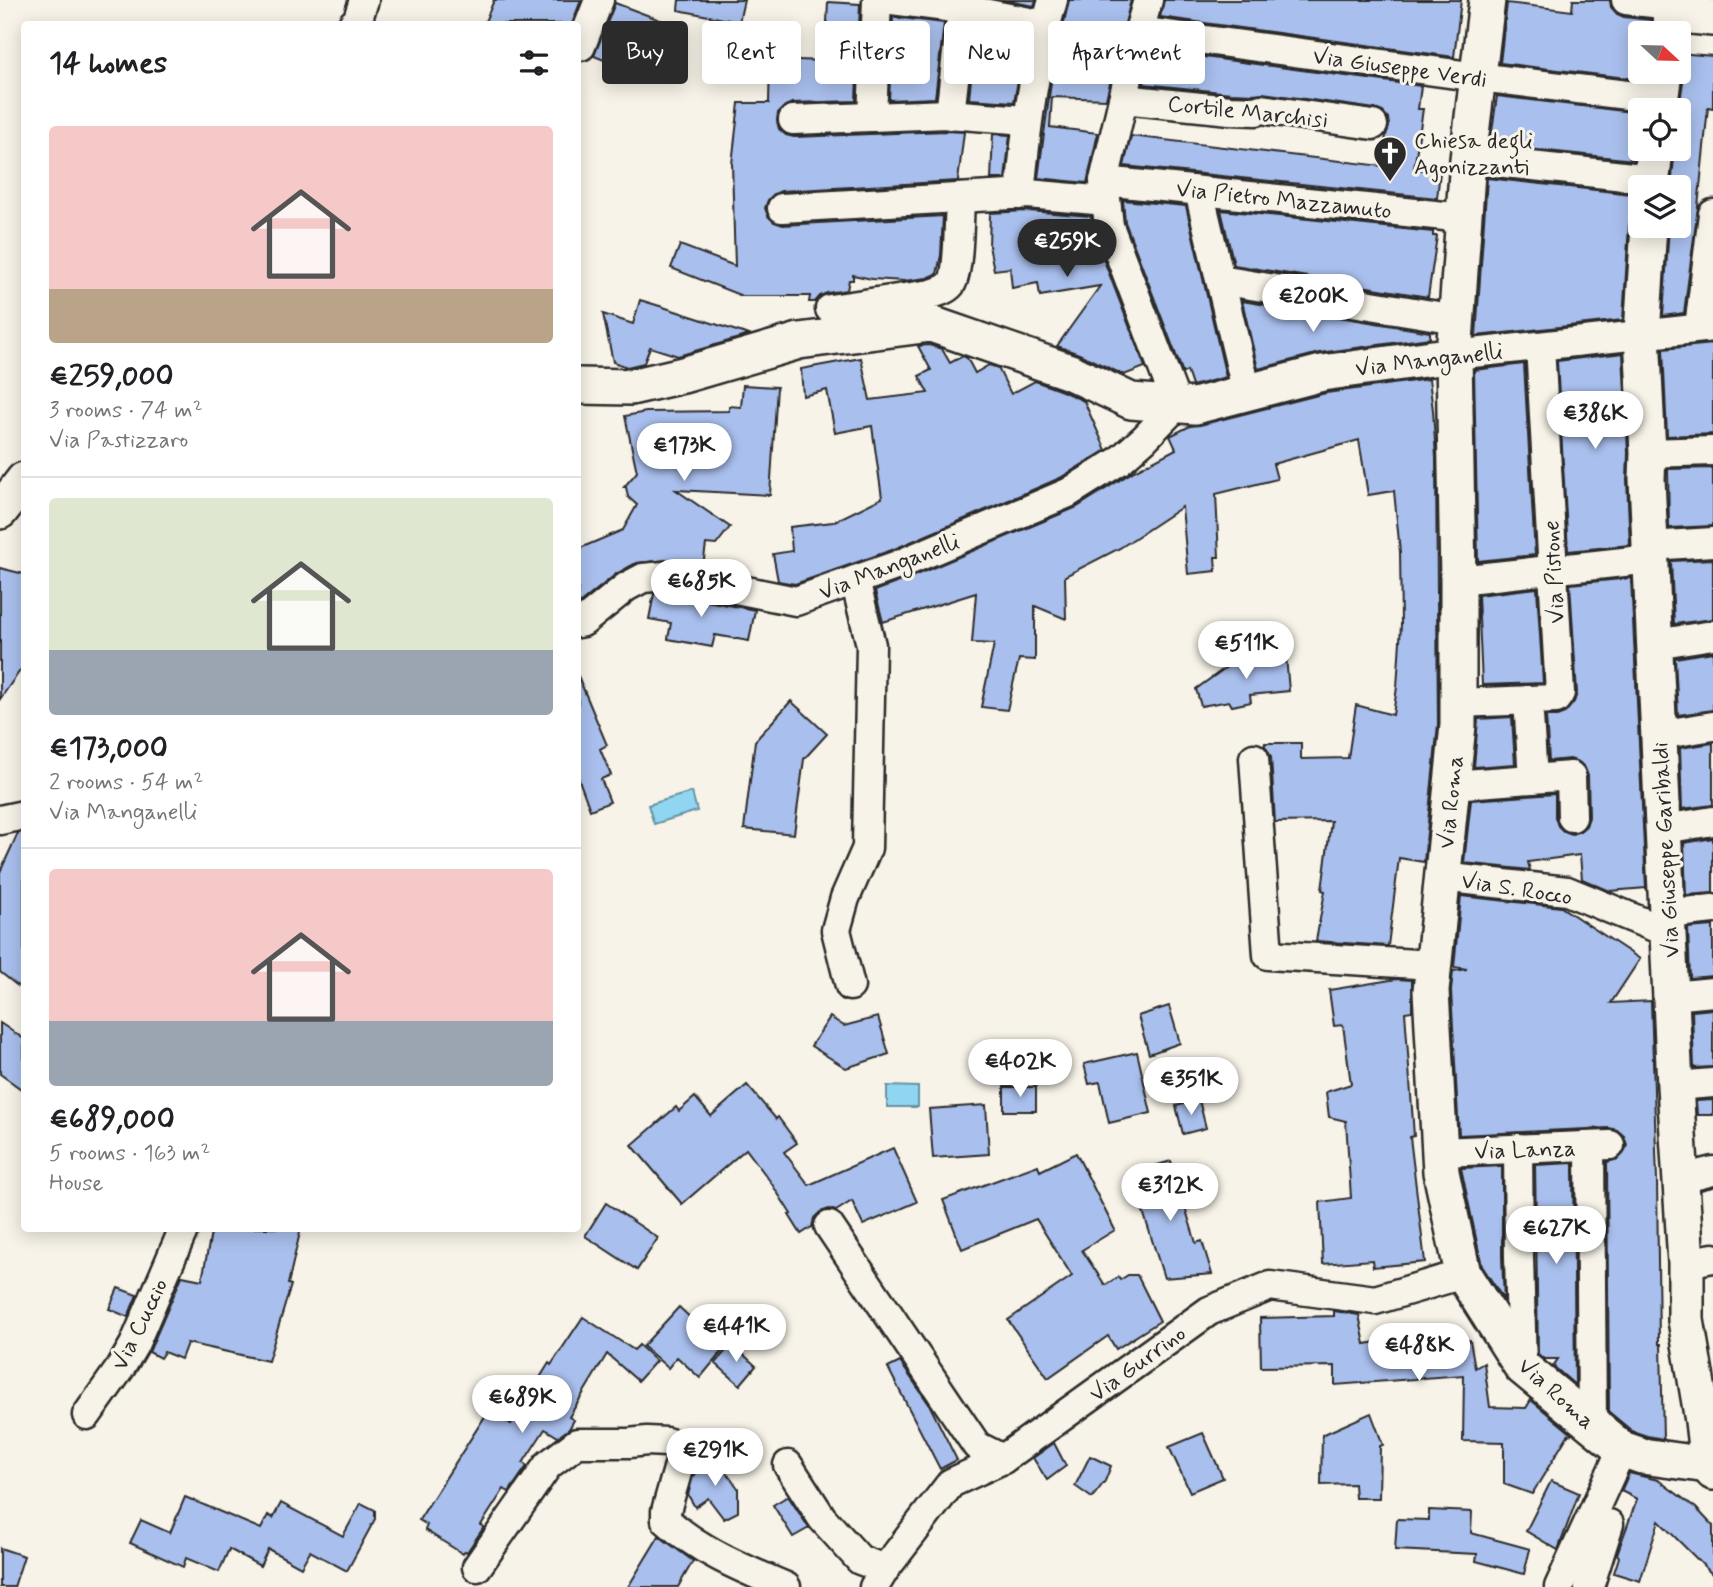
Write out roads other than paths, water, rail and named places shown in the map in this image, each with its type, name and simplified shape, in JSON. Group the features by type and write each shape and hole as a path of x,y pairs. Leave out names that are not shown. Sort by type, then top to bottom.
{"street":[{"path":"356,21 364,0"},
{"path":"582,46 599,0"},
{"path":"872,117 877,0"},
{"path":"892,0 1049,12 1027,120 1020,195"},
{"path":"1142,21 1148,0"},
{"name":"Via Roma","path":"1487,0 1468,159 1454,355 1458,725 1431,991 1441,1172 1463,1274 1522,1367 1622,1449 1642,1456 1711,1468"},
{"path":"1626,0 1670,13 1713,19"},
{"path":"950,115 962,4"},
{"name":"Via Giuseppe Verdi","path":"1205,40 1478,77 1661,94"},
{"path":"1127,84 1105,191 1109,226 1177,405"},
{"name":"Cortile Marchisi","path":"1123,99 1230,110 1261,109 1373,125"},
{"path":"793,120 950,115 1027,120"},
{"path":"1468,159 1652,172"},
{"name":"Via Pietro Mazzamuto","path":"782,208 1105,191 1199,191 1464,218"},
{"path":"1199,191 1247,393"},
{"path":"830,309 931,294 950,285 955,271 960,198"},
{"path":"1706,328 1713,214"},
{"name":"Via Giuseppe Garibaldi","path":"1648,238 1642,334 1675,1086 1697,1175 1700,1260 1686,1320 1702,1352 1711,1468"},
{"path":"1220,281 1457,319"},
{"name":"Via Manganelli","path":"581,386 631,387 684,375 799,341 931,324 1070,372 1131,401 1195,406 1322,373 1454,355 1706,328"},
{"name":"Via Pistone","path":"1458,703 1556,699 1560,693 1540,346"},
{"name":"Via Manganelli","path":"581,622 626,587 643,578 665,576 796,601 898,565 1068,494 1119,461 1177,405"},
{"path":"1648,453 1713,451"},
{"path":"0,511 21,484"},
{"path":"1458,580 1553,570 1713,542"},
{"path":"850,986 836,930 845,898 867,848 871,645 855,580"},
{"path":"1655,644 1713,635"},
{"path":"1528,700 1533,779"},
{"path":"1659,735 1713,726"},
{"path":"1254,758 1268,955 1433,965"},
{"path":"1452,785 1571,776 1572,817"},
{"path":"0,820 21,816"},
{"path":"1664,829 1713,821"},
{"name":"Via S. Rocco","path":"1442,877 1567,891 1668,924"},
{"path":"1668,924 1713,909"},
{"path":"1672,996 1713,992"},
{"path":"1675,1086 1713,1083"},
{"name":"Via Lanza","path":"1440,1152 1600,1146 1592,1424"},
{"path":"1518,1148 1522,1367"},
{"path":"829,1226 977,1446 1003,1459"},
{"name":"Via Cuccio","path":"87,1415 134,1345 182,1232"},
{"name":"Via Gurrino","path":"880,1578 951,1483 1003,1459 1209,1311 1270,1286 1375,1300 1463,1274"},
{"path":"477,1567 548,1465 577,1443 666,1442 676,1445 682,1455 666,1511 666,1520 708,1550 786,1587"},
{"path":"1559,1587 1622,1449"},
{"path":"788,1465 822,1518 880,1578"},
{"path":"1589,1587 1609,1524"}],"water":[{"path":"692,792 697,811 654,824 648,805"},
{"path":"887,1086 918,1087 918,1107 887,1107"}],"place":[{"name":"Chiesa degli Agonizzanti","path":"1390,183"}]}
